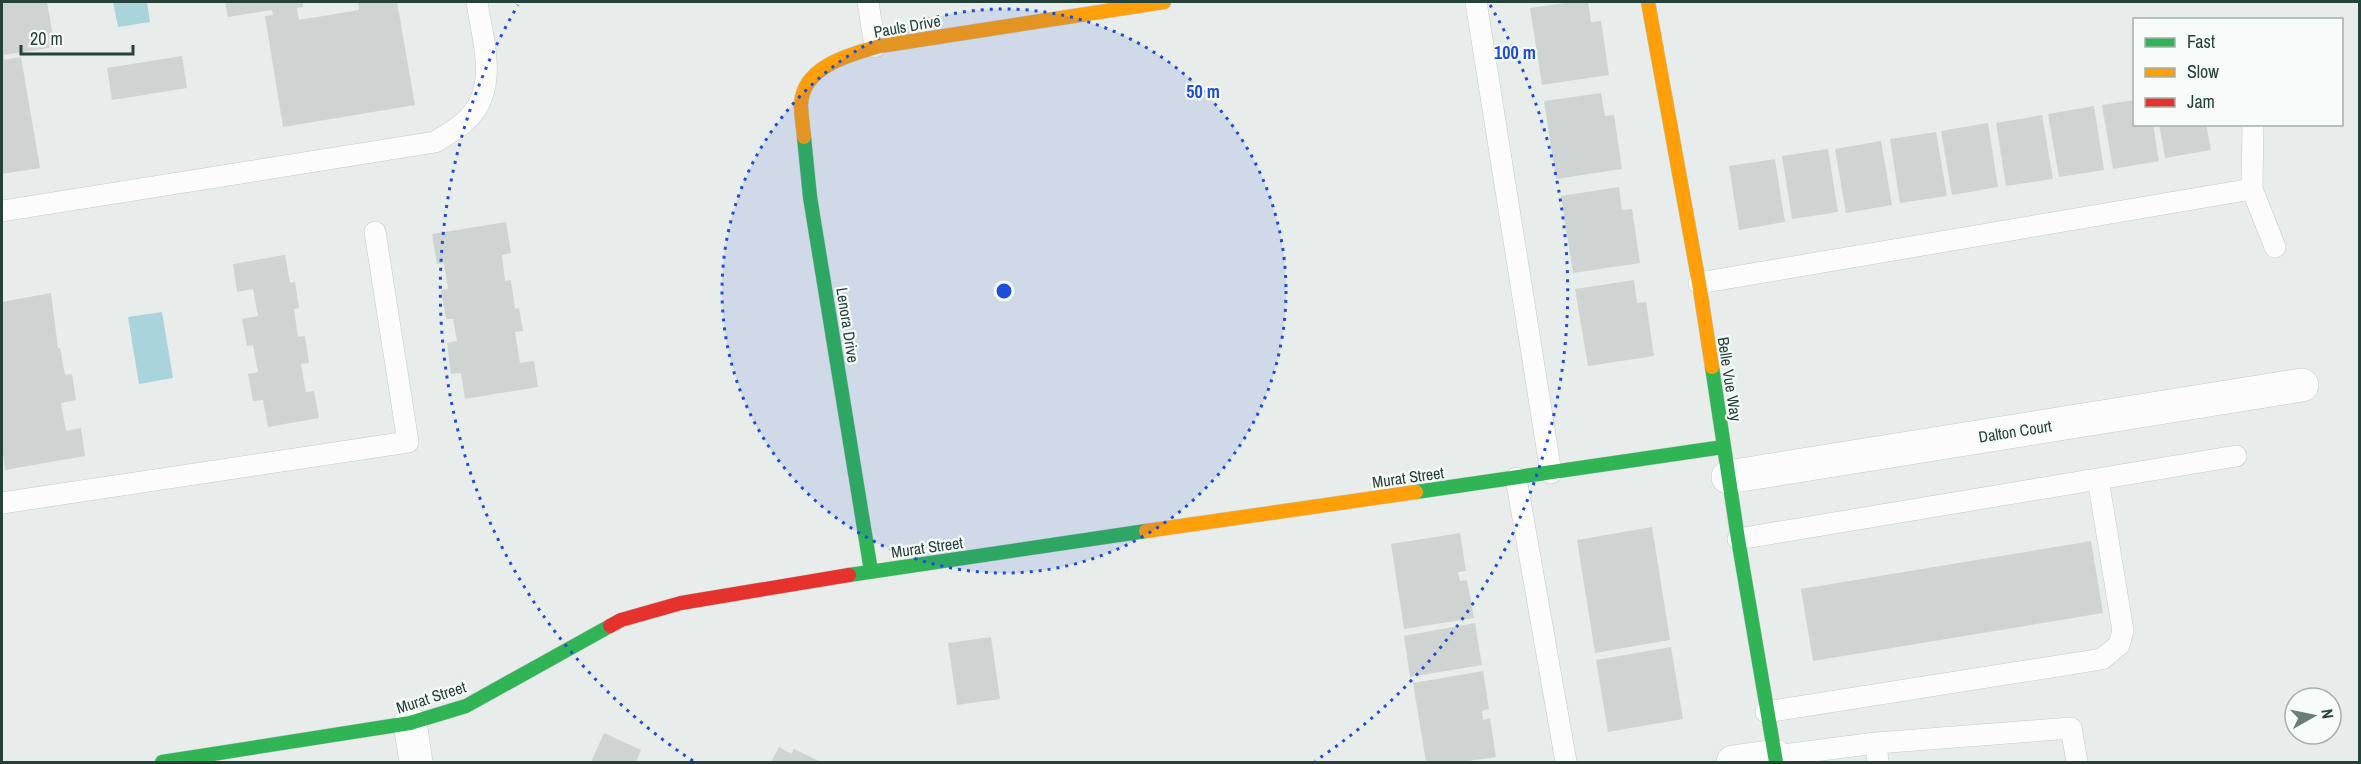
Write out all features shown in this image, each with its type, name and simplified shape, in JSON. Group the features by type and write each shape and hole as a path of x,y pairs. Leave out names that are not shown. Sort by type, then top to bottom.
{"street":[{"name":"Pauls Drive","path":"808,84 822,69 842,57 875,47 1164,2"},
{"name":"Belle Vue Way","path":"1648,2 1698,283 1775,759"},
{"name":"Lenora Drive","path":"808,84 801,102 810,197 871,572"},
{"name":"Dalton Court","path":"1726,462 2302,386"},
{"name":"Murat Street","path":"162,762 410,723 466,706 621,620 681,603 871,572 1551,473 1726,462"},
{"path":"410,723 416,762"},
{"path":"1733,762 1775,759"}],"lane":[{"path":"2,211 435,142 463,124 477,109 486,89 487,68 477,2"},
{"path":"868,2 875,47"},
{"path":"1476,2 1551,473"},
{"path":"2253,126 2252,189 2275,247"},
{"path":"1698,283 2252,189"},
{"path":"2,503 408,442 375,232"},
{"path":"1738,539 2236,456"},
{"path":"1516,478 1566,762"},
{"path":"1766,712 2102,659 2119,645 2122,632 2098,478"},
{"path":"1775,759 1877,753 2071,728 2077,762"}],"water":[{"path":"113,2 147,2 150,22 118,27"},
{"path":"162,312 173,378 139,384 128,317"}],"building":[{"path":"2,2 47,2 55,47 4,55 4,60 21,57 40,168 2,174"},
{"path":"225,2 303,2 303,7 297,8 299,20 359,10 358,2 397,2 415,105 283,127 265,16 273,15 272,10 228,17"},
{"path":"1588,2 1591,22 1601,21 1609,75 1542,85 1530,8"},
{"path":"182,56 187,88 112,100 107,68"},
{"path":"1601,93 1605,116 1614,115 1622,169 1556,179 1544,101"},
{"path":"2133,100 2133,126 2153,126 2159,161 2113,169 2102,105"},
{"path":"2094,106 2104,170 2059,177 2048,114"},
{"path":"2042,115 2053,179 2006,186 1996,123"},
{"path":"1988,123 1998,187 1952,195 1941,131"},
{"path":"2159,126 2206,126 2211,150 2165,158"},
{"path":"1936,132 1947,196 1900,203 1890,139"},
{"path":"1881,141 1892,205 1846,213 1835,149"},
{"path":"1828,149 1838,212 1792,219 1782,156"},
{"path":"1775,159 1785,222 1739,230 1729,166"},
{"path":"1619,187 1622,210 1632,209 1640,263 1573,273 1561,196"},
{"path":"506,222 511,253 502,255 505,281 511,280 515,309 519,308 523,331 515,332 520,363 534,361 538,387 465,399 461,373 451,374 447,343 457,341 453,319 446,319 441,290 448,289 444,263 437,264 432,234"},
{"path":"285,255 290,283 295,282 299,308 294,309 298,337 305,336 309,363 301,364 306,392 314,391 319,418 268,427 263,400 253,401 248,374 258,372 253,345 247,346 242,319 258,316 253,289 237,292 233,264"},
{"path":"1634,280 1637,303 1646,302 1654,356 1588,366 1575,289"},
{"path":"51,293 58,348 60,348 65,375 72,374 76,400 61,403 66,431 81,428 85,456 5,470 2,445 2,302"},
{"path":"1652,527 1670,640 1595,653 1577,540"},
{"path":"1460,533 1466,571 1458,572 1460,581 1467,580 1474,618 1404,629 1391,544"},
{"path":"2091,541 2103,613 1813,661 1801,589"},
{"path":"1475,623 1482,665 1410,677 1404,636"},
{"path":"991,637 1000,699 957,705 948,643"},
{"path":"1671,647 1683,719 1608,732 1596,660"},
{"path":"1483,671 1489,709 1482,711 1483,720 1490,718 1496,757 1461,762 1426,762 1413,683"},
{"path":"604,733 641,750 636,762 591,762"},
{"path":"779,747 791,754 794,749 821,762 771,762"}],"traffic: fast":[{"path":"804,137 810,197 871,571"},
{"path":"1712,367 1738,539 1776,762"},
{"path":"1416,492 1723,447"},
{"path":"849,575 1146,531"},
{"path":"162,762 410,723 466,706 610,626"}],"traffic: slow":[{"path":"804,137 801,104 810,80 830,64 856,53 880,46 1164,2"},
{"path":"1648,2 1712,367"},
{"path":"1146,531 1416,492"}],"traffic: jam":[{"path":"610,626 621,620 681,603 849,575"}]}
